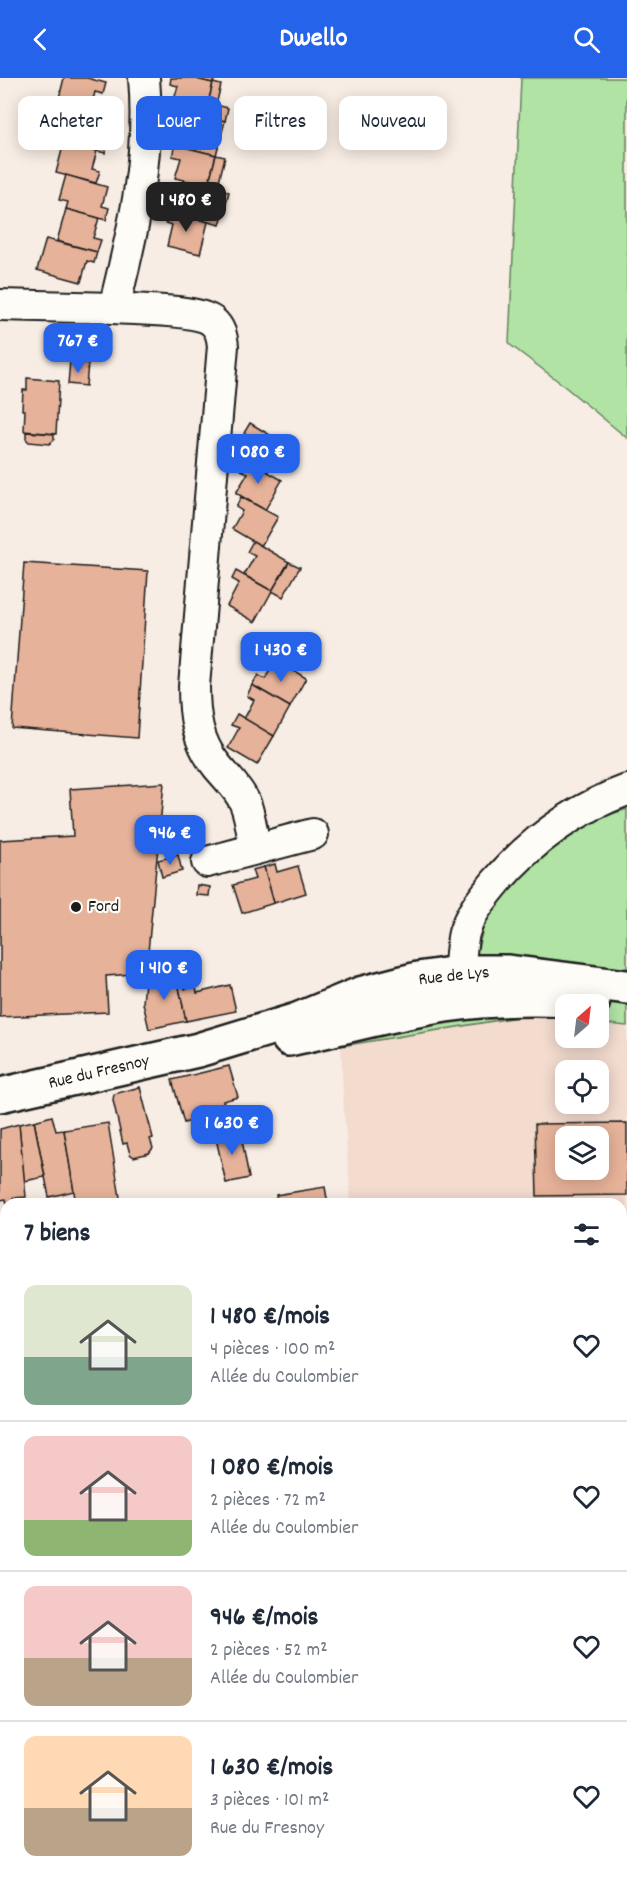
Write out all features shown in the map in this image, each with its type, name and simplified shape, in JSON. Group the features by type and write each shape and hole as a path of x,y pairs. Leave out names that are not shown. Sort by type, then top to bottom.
{"street":[{"path":"114,308 143,176 146,123 144,78"},
{"path":"0,305 114,308 183,313 203,316 219,328 223,346 195,674 194,710 205,748 245,802 255,849"},
{"path":"460,989 464,933 471,915 482,898 526,850 550,831 576,813 627,790"},
{"path":"207,862 313,834"},
{"name":"Rue de Lys","path":"460,989 508,972 627,987"},
{"name":"Rue de Lys","path":"288,1031 360,994 418,979 460,989 536,1000 627,1002"},
{"name":"Rue du Fresnoy","path":"0,1095 288,1031"}],"shaded area":[{"path":"530,1015 555,1018 555,1048 609,1048 609,1024 627,1026 627,1198 351,1198 341,1046"}],"green space":[{"path":"521,78 627,78 627,438 509,344"},
{"path":"627,809 627,1026 609,1024 609,994 555,994 555,1018 530,1015 341,1046 347,982 476,956 490,902 575,826"}],"building":[{"path":"64,78 87,78 106,83 103,94 95,92 94,96 60,96"},
{"path":"171,78 192,78 213,83 210,96 175,96 178,86 170,84"},
{"path":"200,78 215,78 213,83 200,80"},
{"path":"213,83 221,85 218,96 210,96"},
{"path":"222,106 228,108 225,121 222,120"},
{"path":"62,150 97,151 92,169 100,171 96,183 56,173"},
{"path":"174,150 196,150 216,155 208,186 175,178 181,158 172,156"},
{"path":"195,150 217,150 216,155"},
{"path":"216,155 225,157 217,189 208,186"},
{"path":"66,175 107,187 102,206 109,208 106,220 66,209 68,202 59,200"},
{"path":"184,180 229,192 220,225 168,211 170,200 178,202"},
{"path":"66,209 99,218 93,238 101,240 97,252 57,241"},
{"path":"168,211 208,222 200,254 167,246 172,225 165,223"},
{"path":"46,239 97,252 94,263 87,261 81,282 37,270"},
{"path":"71,348 89,349 88,363 70,361"},
{"path":"70,361 88,363 86,386 68,384"},
{"path":"27,378 59,381 56,434 24,431 23,390 27,390"},
{"path":"250,423 285,444 268,472 239,455 250,437 244,433"},
{"path":"26,432 54,434 54,440 49,444 29,442 26,439"},
{"path":"247,460 282,480 265,510 236,493 248,473 241,470"},
{"path":"241,497 278,517 261,546 232,529 242,511 236,507"},
{"path":"253,541 289,562 272,591 244,575 255,556 247,552"},
{"path":"289,562 300,567 283,597 272,591"},
{"path":"24,563 148,571 137,738 12,728"},
{"path":"236,571 272,591 255,622 227,606 239,583 232,579"},
{"path":"276,660 306,678 290,707 252,685 258,675 265,679"},
{"path":"252,685 290,707 274,736 244,719 254,700 247,696"},
{"path":"237,714 274,736 257,765 228,748 239,728 231,725"},
{"name":"Ford","path":"164,783 146,973 106,976 108,1012 0,1017 0,840 73,836 70,789"},
{"path":"178,855 182,871 162,877 158,860"},
{"path":"275,864 277,872 298,866 306,893 274,903 264,867"},
{"path":"264,867 274,903 242,913 233,885 255,879 252,870"},
{"path":"197,885 210,887 209,896 196,895"},
{"path":"178,965 178,982 186,1021 149,1029 143,1003 145,981 174,975 172,966"},
{"path":"183,981 185,989 196,987 197,993 230,985 236,1011 186,1021 178,982"},
{"path":"229,1066 238,1097 223,1101 225,1111 184,1123 172,1080"},
{"path":"140,1087 153,1138 150,1139 153,1148 149,1153 134,1157 130,1154 127,1143 123,1144 113,1100 114,1094"},
{"path":"52,1116 56,1131 64,1130 74,1191 49,1197 34,1121"},
{"path":"34,1121 45,1177 24,1181 19,1124"},
{"path":"108,1123 120,1198 75,1198 64,1130"},
{"path":"627,1123 627,1195 537,1196 535,1124"},
{"path":"19,1124 26,1197 0,1198 0,1129"},
{"path":"240,1129 249,1178 226,1183 215,1134"},
{"path":"325,1187 327,1198 276,1198 276,1195"}],"place":[{"name":"Ford","path":"76,907"}]}
